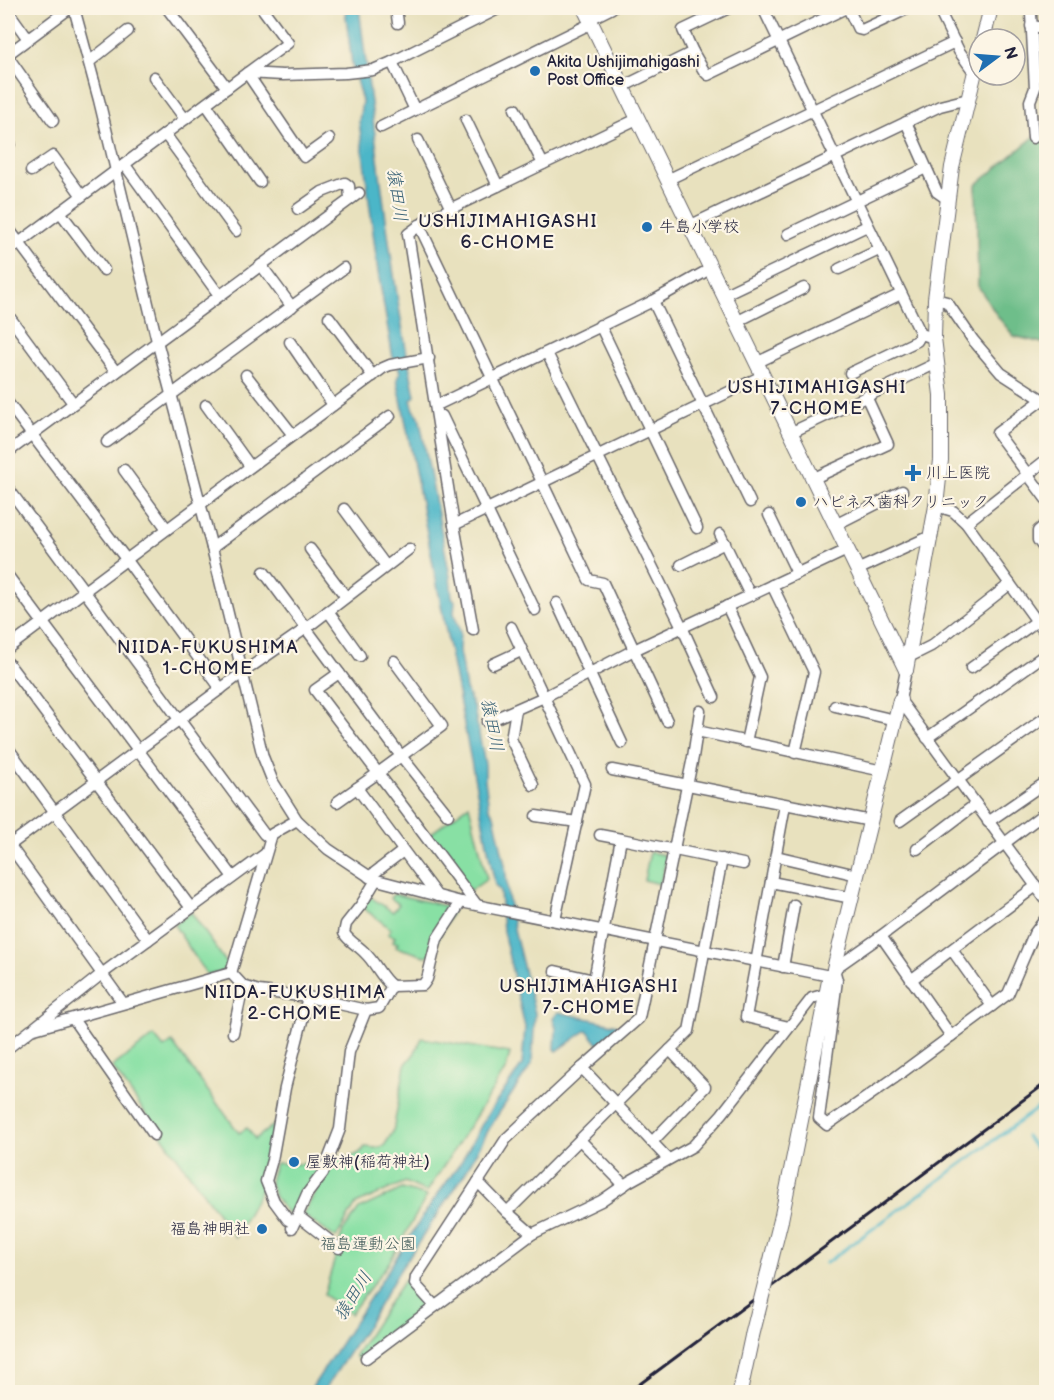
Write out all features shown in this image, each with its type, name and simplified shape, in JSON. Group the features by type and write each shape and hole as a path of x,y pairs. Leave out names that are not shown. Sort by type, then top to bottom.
{"street":[{"path":"53,121 8,55 72,8 121,167 157,341 212,548 263,757 273,782 297,820 328,849 372,878 461,902 655,939 704,952 783,967 832,973 1047,812"},
{"path":"167,8 227,88"},
{"path":"8,251 288,43 262,8"},
{"path":"396,8 398,23"},
{"path":"247,73 283,75 373,70 500,8"},
{"path":"381,127 589,17 612,8"},
{"path":"729,8 683,30 693,52 708,75 847,8 858,29 862,30 909,8"},
{"path":"740,1392 781,1220 826,994 900,700 931,536 941,460 941,395 937,363 927,336 901,294 855,202 763,8"},
{"path":"938,8 967,61"},
{"path":"986,27 992,8"},
{"path":"1027,8 1031,14 1035,88 1030,101 1033,138"},
{"path":"8,11 28,39"},
{"path":"589,17 847,550 907,664"},
{"path":"1031,26 1047,28"},
{"path":"89,62 128,31"},
{"path":"667,180 955,42"},
{"path":"622,87 693,52"},
{"path":"392,62 415,110"},
{"path":"247,73 304,157 329,139"},
{"path":"154,77 185,119"},
{"path":"927,336 935,299 952,167 971,87"},
{"path":"1035,88 1047,89"},
{"path":"689,226 940,106 968,99"},
{"path":"206,104 260,182"},
{"path":"515,109 543,164"},
{"path":"473,630 408,234 419,225 637,119"},
{"path":"466,120 498,186"},
{"path":"906,122 938,192 947,199"},
{"path":"165,134 236,231"},
{"path":"418,140 451,209"},
{"path":"31,171 53,156 82,196"},
{"path":"121,167 219,295"},
{"path":"788,234 926,168"},
{"path":"8,452 355,196 345,183 322,192 298,209"},
{"path":"60,212 104,270"},
{"path":"419,225 589,580 603,583 667,721"},
{"path":"723,295 867,226"},
{"path":"8,228 116,372"},
{"path":"840,269 879,250"},
{"path":"261,265 292,307"},
{"path":"107,442 344,268"},
{"path":"437,405 653,301 711,269"},
{"path":"736,322 804,288"},
{"path":"454,525 703,405 759,370 901,294"},
{"path":"935,299 946,302 1001,374 1044,401 997,433 1047,499"},
{"path":"653,301 750,502"},
{"path":"8,315 73,403"},
{"path":"329,317 373,376"},
{"path":"600,326 697,528"},
{"path":"850,373 927,336"},
{"path":"290,342 333,405"},
{"path":"547,353 714,697"},
{"path":"8,648 373,376 390,365 429,358"},
{"path":"790,433 937,363"},
{"path":"246,375 293,435"},
{"path":"812,478 888,444 866,396"},
{"path":"8,403 221,689"},
{"path":"206,405 250,466"},
{"path":"437,405 535,610"},
{"path":"212,548 390,416"},
{"path":"966,523 1047,460"},
{"path":"124,470 166,529"},
{"path":"8,488 264,834 270,839"},
{"path":"835,525 902,491"},
{"path":"936,506 953,511 966,523 1043,627 971,668"},
{"path":"344,509 386,566"},
{"path":"769,515 797,573"},
{"path":"1047,524 1038,531 1038,540 1047,551"},
{"path":"857,570 931,536"},
{"path":"681,565 722,539 750,595"},
{"path":"310,549 346,597"},
{"path":"123,1003 9,844 305,629 409,549"},
{"path":"486,722 544,697 634,650 847,550"},
{"path":"264,572 401,756 448,815"},
{"path":"8,576 233,877"},
{"path":"907,664 1010,584"},
{"path":"772,585 814,672 795,753"},
{"path":"557,603 622,743"},
{"path":"727,606 760,677 746,742"},
{"path":"328,611 360,656"},
{"path":"511,627 585,784 555,920"},
{"path":"493,664 522,651"},
{"path":"927,738 1047,654"},
{"path":"337,802 442,726 394,661"},
{"path":"8,663 191,908"},
{"path":"339,673 315,690 476,904"},
{"path":"900,700 1047,900"},
{"path":"835,706 895,720"},
{"path":"516,710 511,739 533,785"},
{"path":"435,1306 415,1284 416,1278 506,1139 639,1018 700,711"},
{"path":"900,821 1047,717"},
{"path":"697,731 883,771"},
{"path":"8,748 148,940"},
{"path":"612,770 871,821"},
{"path":"988,822 1047,782"},
{"path":"357,788 437,896"},
{"path":"917,849 976,804"},
{"path":"785,805 746,1017 789,1028"},
{"path":"536,816 577,822"},
{"path":"231,973 272,834 297,820"},
{"path":"600,835 743,864"},
{"path":"555,971 594,980 621,839"},
{"path":"403,851 372,878 362,905 346,924 344,933 348,940 364,952 382,979 392,986 423,985 427,979 437,939 461,902"},
{"path":"8,1048 103,973 265,854"},
{"path":"776,856 857,875"},
{"path":"507,1212 689,1030 722,859"},
{"path":"771,882 852,898"},
{"path":"911,980 1036,886"},
{"path":"783,967 794,905"},
{"path":"832,973 837,980 819,1118 827,1125 1008,994 1034,934 1047,918"},
{"path":"881,936 951,1036"},
{"path":"952,950 992,1006"},
{"path":"231,973 243,986 259,992 308,997 366,1010 379,1008 392,986"},
{"path":"31,1030 231,973"},
{"path":"233,1033 243,986"},
{"path":"366,1358 532,1234 601,1201 624,1185 693,1146 706,1134 812,998 826,994"},
{"path":"308,997 285,1088 266,1181 274,1201 288,1220 339,1248"},
{"path":"295,1222 307,1194 323,1173 340,1129 349,1052 366,1010"},
{"path":"73,1019 154,1135"},
{"path":"652,1142 705,1087 670,1050"},
{"path":"582,1068 668,1159"},
{"path":"580,1140 624,1185"},
{"path":"478,1182 532,1234"}],"green space":[{"path":"1046,136 1046,344 1014,336 998,317 978,286 976,185 1034,137"},
{"path":"469,805 487,879 470,891 429,835"},
{"path":"650,852 664,855 666,860 660,884 644,880"},
{"path":"394,894 454,908 430,955 425,956 396,947 398,943 393,942 395,937 388,934 391,929 363,908 369,896 393,912 399,904 390,898"},
{"path":"191,912 228,965 221,972 207,975 174,925"},
{"path":"154,1036 164,1048 172,1042 239,1133 247,1128 255,1139 274,1125 270,1159 262,1188 235,1237 112,1067"},
{"path":"422,1038 510,1053 506,1069 427,1192 405,1182 356,1204 336,1238 303,1215 334,1158 355,1155 365,1147 384,1146 393,1132 405,1065"},
{"path":"323,1162 294,1216 290,1214 279,1202 271,1187 271,1178 276,1163"},
{"name":"福島運動公園","path":"402,1189 427,1196 388,1264 350,1314 324,1295 343,1231 359,1209"},
{"path":"404,1280 424,1301 424,1310 358,1360 355,1355"}],"water":[{"path":"345,8 359,8 390,251 415,396 411,400 419,416 452,597 455,601 454,613 460,632 459,651 466,689 474,709 485,764 489,808 494,815 505,865 515,934 535,1013 532,1064 493,1122 464,1175 398,1273 365,1329 323,1392 309,1392 433,1201 461,1162 487,1115 522,1065 525,1027 503,931 500,891 495,885 397,379 400,372 393,358 378,272 359,121 362,101 352,65"},
{"path":"558,1012 617,1025 619,1029 599,1045 587,1030 557,1051 555,1049 556,1028 553,1019"}],"waterway":[{"path":"826,1263 1046,1102"},
{"path":"1026,1136 1046,1163"}],"railway":[{"path":"629,1392 1046,1083"}],"place":[{"name":"Akita Ushijimahigashi Post Office","path":"535,71"},
{"name":"牛島小学校","path":"647,227"},
{"name":"川上医院","path":"913,473"},
{"name":"ハピネス歯科クリニック","path":"801,502"},
{"name":"屋敷神(稲荷神社)","path":"294,1162"},
{"name":"福島神明社","path":"262,1229"}],"district":[{"name":"USHIJIMAHIGASHI 6-CHOME","path":"508,231"},
{"name":"USHIJIMAHIGASHI 7-CHOME","path":"817,397"},
{"name":"NIIDA-FUKUSHIMA 1-CHOME","path":"208,657"},
{"name":"USHIJIMAHIGASHI 7-CHOME","path":"589,996"},
{"name":"NIIDA-FUKUSHIMA 2-CHOME","path":"295,1002"}],"water label":[{"name":"猿田川","path":"397,195"},
{"name":"猿田川","path":"492,725"},
{"name":"猿田川","path":"353,1296"}]}
